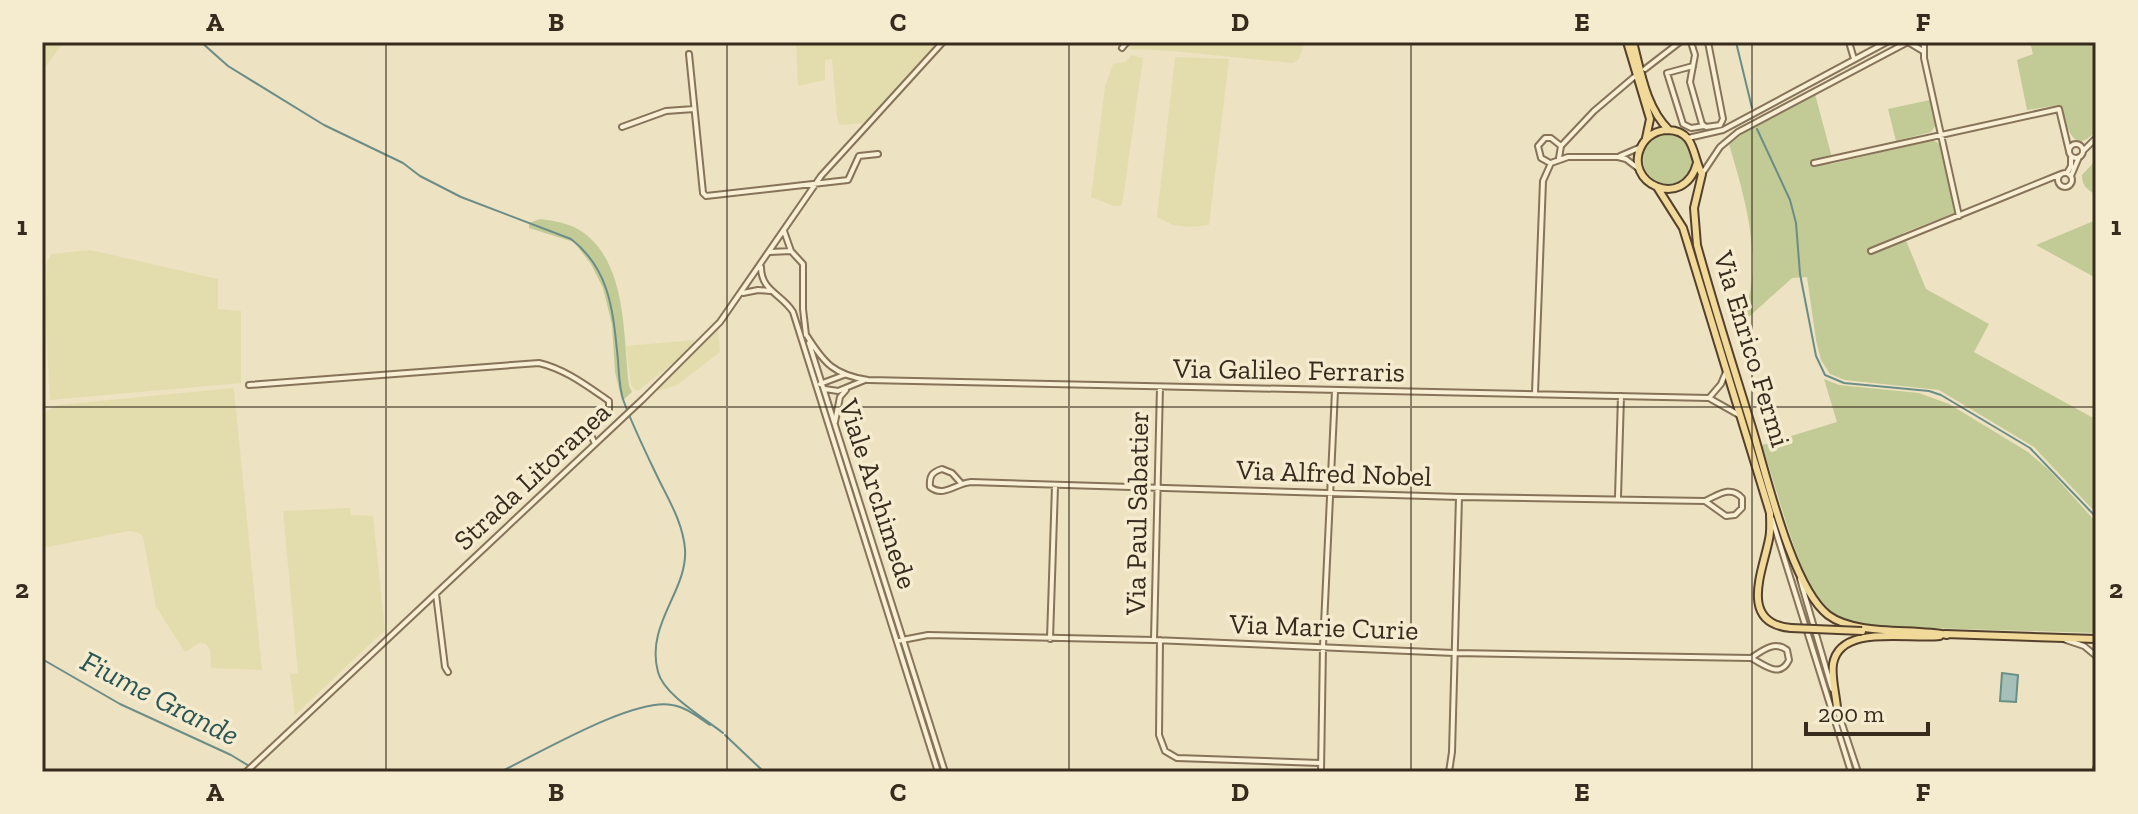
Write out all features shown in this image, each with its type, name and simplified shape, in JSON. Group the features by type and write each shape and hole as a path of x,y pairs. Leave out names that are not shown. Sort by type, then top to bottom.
{"main road":[{"path":"1630,42 1655,112 1669,130 1688,138 1694,146 1702,174 1674,189 1649,183 1640,169 1638,158 1650,119 1630,42"},
{"path":"1644,143 1653,134 1669,130"},
{"path":"1690,179 1697,163"},
{"name":"Via Enrico Fermi","path":"1702,174 1694,208 1697,245 1793,557"},
{"name":"Via Enrico Fermi","path":"1657,187 1683,228 1770,513"},
{"path":"1770,513 1770,536 1756,593 1758,605 1771,623 1791,628 2096,639"},
{"path":"1793,557 1811,595 1829,616 1840,622 1858,627 1922,630 1947,635"},
{"path":"1837,708 1833,662 1844,644 1862,637 1925,638 1947,635"}],"street":[{"name":"Strada Litoranea","path":"248,771 719,323 816,183 943,42"},
{"path":"1122,48 1127,42"},
{"path":"1645,69 1680,42"},
{"path":"1691,42 1695,55 1690,82 1704,126"},
{"path":"1693,66 1667,73 1683,124 1691,128 1720,125 1723,119 1708,42"},
{"path":"1849,42 1854,60"},
{"path":"1688,138 1723,130 1887,42"},
{"path":"1908,42 1923,51"},
{"name":"Via Enrico Fermi","path":"1702,174 1720,147 1738,132 1908,42"},
{"path":"1924,42 1923,51 1959,216"},
{"path":"689,54 703,193 706,196 848,180 859,156 878,154"},
{"path":"1559,158 1561,146 1594,111 1634,77"},
{"path":"622,127 666,111 694,109"},
{"path":"1814,163 2059,109 2070,153 2071,183 2063,187 2049,180"},
{"path":"2065,134 2077,144 2081,154"},
{"path":"1551,163 1541,158 1538,146 1545,138 1551,138 1561,146"},
{"path":"2070,153 2072,145 2094,139"},
{"path":"2069,175 2094,139"},
{"path":"1618,157 1644,143"},
{"path":"2070,153 2081,154"},
{"path":"1535,393 1543,181 1551,163 1559,158 1581,155 1618,157 1640,169"},
{"path":"1871,251 2061,174 2069,175"},
{"path":"2058,183 2061,174"},
{"name":"Viale Archimede","path":"784,231 791,251 801,259 805,273 803,309 807,336 945,772"},
{"path":"770,252 791,251"},
{"name":"Viale Archimede","path":"761,265 761,279 793,312 938,772"},
{"path":"741,294 758,290 771,292"},
{"name":"Via Galileo Ferraris","path":"807,336 818,356 844,375 868,380 1709,398"},
{"path":"249,385 539,363 574,378 609,401 609,414 592,429 595,444"},
{"path":"1726,372 1709,398 1739,415"},
{"path":"822,386 844,375"},
{"name":"Via Galileo Ferraris","path":"815,386 838,391 868,380"},
{"name":"Via Paul Sabatier","path":"1160,387 1157,640 1159,735 1165,751 1177,758 1321,763"},
{"path":"835,428 840,397 847,388"},
{"path":"1321,772 1323,646 1335,391"},
{"path":"1618,498 1621,396"},
{"name":"Via Alfred Nobel","path":"961,483 952,473 942,469 932,474 929,480 930,487 935,491 949,490 961,483 1705,501 1730,491 1742,498 1742,508 1735,515 1726,516 1705,501"},
{"path":"1050,639 1055,486"},
{"path":"1449,772 1459,497"},
{"name":"Via Enrico Fermi","path":"1770,513 1851,772"},
{"name":"Via Enrico Fermi","path":"1793,557 1858,772"},
{"path":"436,594 448,672"},
{"name":"Via Marie Curie","path":"897,641 928,635 1157,640 1454,653 1751,658 1779,671 1785,668 1789,660 1787,650 1776,646 1751,658"},
{"path":"2060,638 2084,646 2096,656"}],"shaded area":[{"path":"42,42 64,42 42,72"},
{"path":"796,42 937,42 866,123 842,125 837,117 832,59 825,60 825,80 798,86"},
{"path":"1129,42 1305,42 1299,59 1293,63 1130,49 1126,46"},
{"path":"1131,55 1143,58 1123,199 1121,206 1114,206 1091,197 1105,86 1113,64 1126,62"},
{"path":"1175,57 1229,59 1209,225 1173,225 1157,217"},
{"path":"90,250 218,279 218,309 241,311 241,383 50,400 45,308 47,261 52,254"},
{"path":"718,329 720,352 677,385 658,391 657,389"},
{"path":"694,340 694,347 639,390 631,385 626,346"},
{"path":"233,388 262,670 211,668 210,650 206,644 199,643 185,652 156,607 143,537 139,533 129,531 42,548 42,414 58,405"},
{"path":"350,508 351,515 373,516 385,630 295,715 290,674 298,673 283,511"}],"green space":[{"path":"2030,42 2096,42 2096,131 2088,139 2075,139 2059,105 2027,110 2017,60 2033,54"},
{"path":"1815,94 1831,164 1932,140 1940,144 1955,213 1903,233 1926,289 1989,324 1974,352 2095,419 2096,513 2034,447 1939,390 1845,380 1830,374 1821,360 1816,340 1807,277 1792,278 1741,324 1753,269 1751,233 1729,144 1748,130"},
{"path":"1930,100 1936,125 1931,132 1896,141 1888,109"},
{"path":"1668,134 1686,141 1693,159 1686,177 1668,184 1650,177 1643,159 1650,141"},
{"path":"2096,160 2096,195 2086,187 2082,175"},
{"path":"540,219 566,224 581,231 596,245 607,262 620,302 632,392 622,401 615,372 612,325 603,288 591,264 574,242 529,228 529,223"},
{"path":"2096,220 2096,278 2036,245"},
{"path":"1824,379 1839,385 1919,393 1949,404 2028,452 2050,471 2096,522 2096,633 1864,626 1840,620 1824,610 1814,596 1801,565 1762,445 1837,422"}],"water":[{"path":"2002,673 2018,675 2016,702 2000,701"}],"waterway":[{"path":"201,42 228,66 324,125 403,163 420,176 461,197 571,239 595,264 608,294 622,397 675,513 684,540 684,564 680,579 657,638 658,672 676,697 723,733"},
{"path":"1736,42 1752,108"},
{"path":"1757,129 1790,200 1816,356 1825,375 1844,383 1929,391 1941,395 2030,448 2096,517"},
{"name":"Fiume Grande","path":"42,659 120,704 231,755 259,772"},
{"name":"Fiume Grande","path":"500,772 611,718 655,705 682,708 710,725"},
{"name":"Fiume Grande","path":"725,735 764,772"}]}
